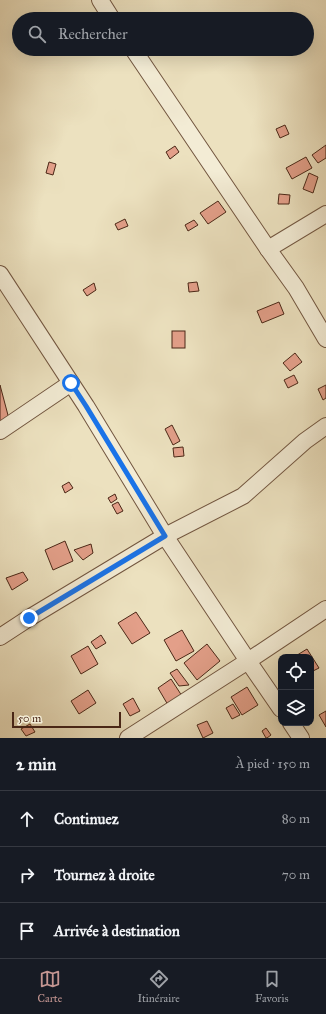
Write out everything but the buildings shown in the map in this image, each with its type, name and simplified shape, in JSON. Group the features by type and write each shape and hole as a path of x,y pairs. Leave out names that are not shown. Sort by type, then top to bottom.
{"street":[{"path":"100,0 108,12"},
{"path":"138,56 296,288 326,339"},
{"path":"268,249 326,214"},
{"path":"0,274 86,406 165,536 278,705"},
{"path":"0,431 71,383"},
{"path":"0,637 165,536 243,496 305,441 326,426"},
{"path":"128,738 326,609"},
{"path":"293,726 301,738"}],"route":[{"path":"29,618 165,536 71,383"}]}
